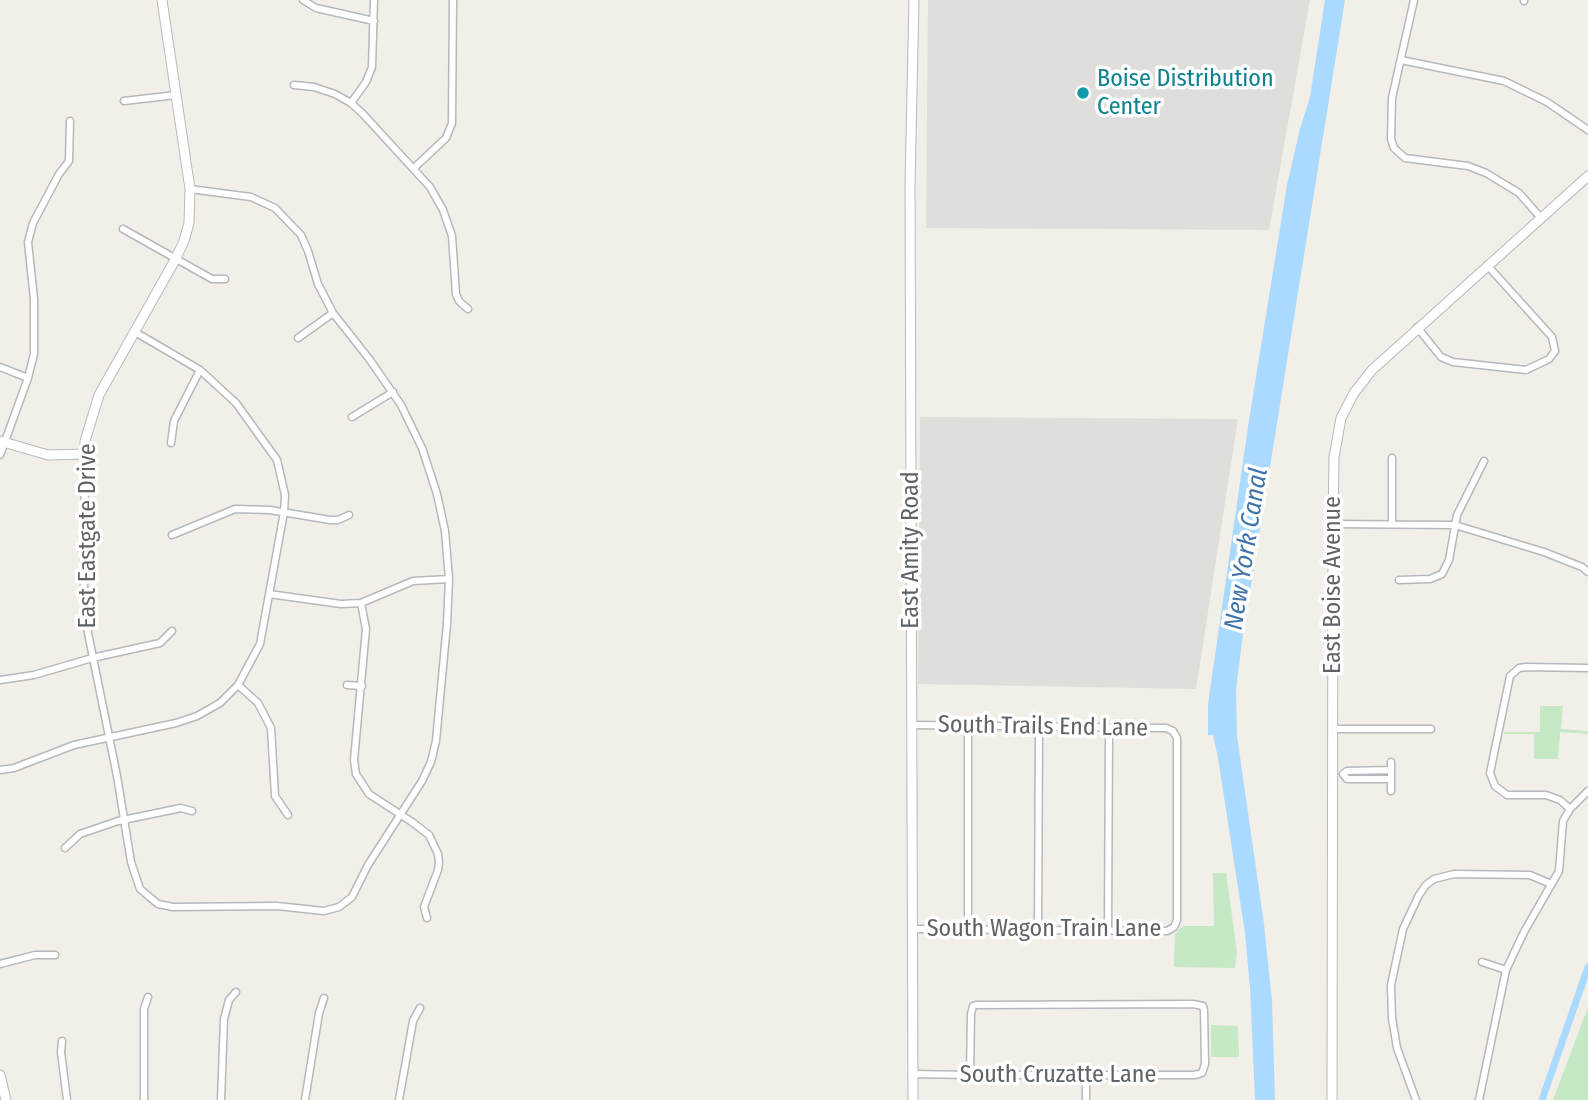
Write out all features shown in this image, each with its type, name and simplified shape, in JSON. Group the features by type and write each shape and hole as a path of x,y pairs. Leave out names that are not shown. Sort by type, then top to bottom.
{"street":[{"name":"East Eastgate Drive","path":"162,0 190,189 189,223 175,260 99,395 85,440 84,586 88,633 136,878 148,897 158,904 173,907 277,906 324,911 339,907 352,897 368,865 401,814"},
{"path":"303,0 316,8 374,21"},
{"path":"351,103 366,82 372,67 374,0"},
{"path":"414,168 446,138 453,123 453,0"},
{"name":"East Amity Road","path":"913,1100 910,184 914,0"},
{"path":"1414,0 1391,109 1391,139 1394,149 1405,158 1468,166 1486,173 1519,193 1541,218"},
{"path":"1401,60 1504,81 1548,102 1588,130"},
{"path":"294,85 314,87 351,103 414,168 435,194 447,219 454,245 456,294 468,309"},
{"path":"124,101 176,95"},
{"path":"0,455 2,442 28,378 34,354 34,299 28,242 33,223 59,174 69,161 70,121"},
{"name":"East Boise Avenue","path":"1332,1100 1333,523 1334,457 1342,418 1354,393 1372,370 1588,176"},
{"path":"190,189 251,197 275,208 301,235 318,284 333,313 393,392 422,448 437,494 445,531 449,579 447,624 436,741 431,762 401,814"},
{"path":"123,229 212,279 225,279"},
{"path":"1418,327 1441,357 1466,364 1526,370 1549,359 1555,351 1552,337 1487,265"},
{"path":"298,338 333,313"},
{"path":"0,770 14,768 74,745 197,716 220,703 239,685 260,644 284,512 285,495 277,460 236,404 200,370 135,332"},
{"path":"0,367 28,378"},
{"path":"171,443 174,421 200,370"},
{"path":"352,417 393,392"},
{"path":"2,442 48,454 85,454"},
{"path":"1392,458 1392,524"},
{"path":"1399,580 1430,579 1442,574 1449,560 1457,515 1484,461"},
{"path":"172,536 235,509 284,512 330,520 349,515"},
{"path":"1333,523 1455,525 1544,552 1588,572"},
{"path":"269,594 341,604 361,603 413,581 449,579"},
{"path":"361,603 366,629 354,760 356,774 369,794 429,835 438,854 438,870 424,907 427,918"},
{"path":"0,680 34,675 92,658 160,643 172,631"},
{"path":"1570,809 1553,796 1507,795 1495,786 1490,774 1508,681 1514,671 1526,667 1588,668"},
{"path":"239,685 258,703 271,728 275,796 288,815"},
{"path":"348,685 362,686"},
{"name":"South Trails End Lane","path":"912,725 1166,728 1173,731 1177,738 1177,920 1174,927"},
{"path":"968,726 968,930"},
{"path":"1038,930 1039,727"},
{"path":"1108,931 1109,728"},
{"path":"1332,729 1431,729"},
{"path":"1332,774 1391,766 1391,791"},
{"path":"1343,774 1347,779 1391,779"},
{"path":"1479,1100 1506,970 1559,870 1561,829 1570,809 1588,791"},
{"path":"65,848 80,834 125,819 181,808 192,811"},
{"path":"1416,1100 1397,1048 1391,1018 1391,985 1403,929 1419,895 1434,879 1454,874 1530,875 1551,884"},
{"name":"South Wagon Train Lane","path":"913,929 1108,931 1167,930 1174,927"},
{"path":"0,964 35,955 55,956"},
{"path":"1482,962 1506,970"},
{"path":"221,1100 224,1019 229,1000 236,992"},
{"path":"144,1100 144,1009 148,997"},
{"path":"305,1100 319,1013 324,998"},
{"name":"South Cruzatte Lane","path":"912,1074 970,1075 1086,1075 1202,1073 1205,1065 1203,1006 973,1006 970,1075"},
{"path":"399,1100 413,1021 420,1008"},
{"path":"62,1041 67,1100"},
{"path":"0,1075 6,1100"},
{"path":"1086,1075 1086,1100"}],"shaded area":[{"path":"928,0 1310,0 1269,230 926,228"},
{"path":"920,417 1238,419 1196,689 918,684"}],"green space":[{"path":"1540,706 1563,706 1561,729 1588,731 1588,734 1560,732 1558,759 1534,759 1534,734 1504,734 1540,732"},
{"path":"1213,873 1226,873 1237,952 1235,968 1174,967 1175,934 1183,926 1214,926"},
{"path":"1588,1007 1588,1100 1553,1100"},
{"path":"1211,1025 1238,1026 1239,1057 1211,1057"}],"water":[{"name":"New York Canal","path":"1325,0 1345,0 1236,690 1237,736 1264,924 1272,1001 1275,1100 1255,1100 1245,933 1218,758 1213,735 1208,735 1208,704 1249,420 1287,185 1310,97"}],"waterway":[{"path":"1542,1100 1588,967"}],"place":[{"name":"Boise Distribution Center","path":"1083,93"}]}
